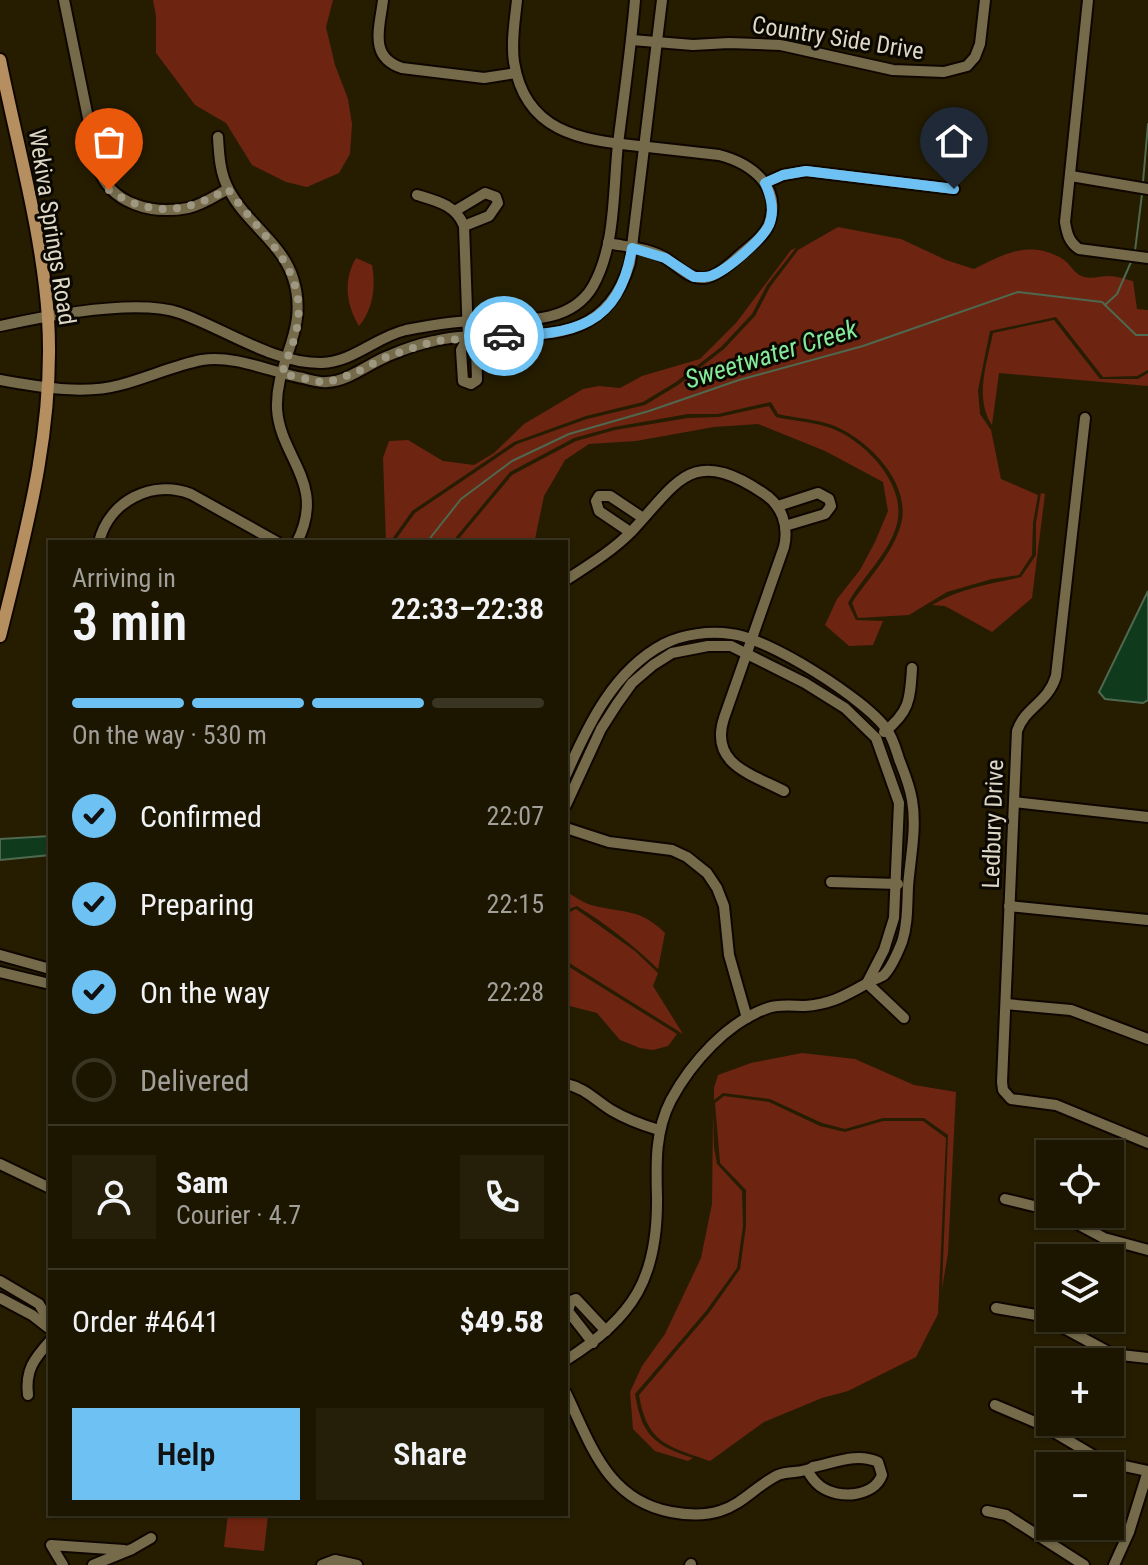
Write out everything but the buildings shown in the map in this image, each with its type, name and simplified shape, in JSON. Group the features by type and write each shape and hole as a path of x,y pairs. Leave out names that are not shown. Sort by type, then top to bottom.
{"main road":[{"name":"Wekiva Springs Road","path":"0,60 33,221 48,317 47,386 41,452 30,516 0,636"}],"street":[{"path":"64,0 98,167 109,190 125,201 167,210 188,208 228,189"},
{"path":"383,0 378,41 383,58 390,64 484,78 516,73"},
{"path":"517,0 513,40 516,73 539,116 553,126 590,141 719,155 739,161 758,174 771,197 769,226 728,267 713,275 694,277 665,258 608,243"},
{"path":"0,326 134,307 158,309 179,313 287,357 320,363 341,360 402,331 468,321 533,319 572,308 585,298 594,285 608,243 635,0"},
{"path":"0,380 95,390 203,360 238,361 326,383 355,373 388,356 435,341 542,335 579,328 612,301 623,284 632,248 662,0"},
{"name":"Country Side Drive","path":"632,40 693,45 757,42 893,70 944,72 967,66 975,57 980,44 985,0"},
{"path":"1088,0 1065,222 1071,244 1091,253 1148,258"},
{"path":"218,137 221,169 228,189 278,250 292,274 298,295 295,339 278,392 280,429 301,472 306,499 302,533 298,540"},
{"path":"765,183 783,175 806,171 954,189"},
{"path":"1071,176 1148,189"},
{"path":"455,211 485,193 496,197 498,203 489,216 464,226"},
{"path":"417,195 446,204 455,211 464,226 468,337"},
{"name":"Ledbury Drive","path":"1085,418 1056,676 1047,696 1026,713 1019,726 1002,1082 1006,1096 1056,1105 1148,1143"},
{"path":"568,579 630,532 677,482 697,471 732,476 765,494 778,506 785,526 784,547 720,731 720,741 726,757 737,767 784,791"},
{"path":"100,540 110,517 123,504 151,490 164,488 191,494 273,540"},
{"path":"778,506 818,493 829,499 831,506 825,514 785,526"},
{"path":"630,532 599,511 596,501 599,496 610,496 643,518"},
{"path":"568,1359 593,1343 629,1307 651,1260 656,1233 659,1130 670,1102 686,1075 705,1052 747,1018 770,1007 834,1002 884,975 896,956 907,920 913,802 887,730 853,698 752,639 733,634 684,637 666,642 645,655 623,675 569,759 583,766"},
{"path":"568,800 601,729 632,683 672,653 731,646 805,683 845,708 876,738 899,803 891,933 867,983"},
{"path":"876,738 897,722 909,702 912,668"},
{"path":"623,675 632,683"},
{"path":"1014,802 1148,817"},
{"path":"568,829 609,842 672,850 707,873 724,906 729,955 747,1018"},
{"path":"831,882 908,885"},
{"path":"1009,906 1148,920"},
{"path":"0,955 48,968"},
{"path":"0,972 48,984"},
{"path":"867,983 904,1018"},
{"path":"1006,1004 1071,1010 1148,1039"},
{"path":"568,1085 587,1091 630,1121 659,1130"},
{"path":"0,1164 48,1187"},
{"path":"1005,1199 1036,1207"},
{"path":"1085,1228 1104,1238 1148,1250"},
{"path":"0,1281 39,1304 48,1320"},
{"path":"0,1298 48,1327"},
{"path":"593,1343 568,1311 571,1301 576,1299 581,1303 606,1331"},
{"path":"996,1308 1042,1316 1112,1354 1148,1358"},
{"path":"28,1395 28,1369 48,1344"},
{"path":"568,1397 591,1447 611,1479 632,1499 649,1506 689,1515 717,1512 735,1505 776,1476 863,1457 880,1464 882,1475 875,1488 864,1493 834,1492 821,1487 808,1471"},
{"path":"995,1405 1042,1425 1096,1457 1148,1471 1129,1532 1114,1565"},
{"path":"987,1511 1006,1515 1084,1565"},
{"path":"63,1565 51,1545 124,1550 151,1538"},
{"path":"93,1565 124,1550"},
{"path":"322,1565 335,1560 357,1565"}],"shaded area":[{"path":"153,0 333,0 326,27 335,65 348,99 352,124 350,154 339,173 307,187 286,182 252,165 226,123 195,105 156,53"},
{"path":"838,227 901,239 974,269 1006,254 1038,250 1061,258 1084,277 1112,276 1133,281 1137,309 1148,310 1148,370 1137,376 1103,377 1056,317 990,331 978,390 980,414 991,430 1001,479 1038,495 1032,555 1019,575 947,592 909,615 858,618 852,603 886,556 901,524 903,509 900,493 884,464 859,440 832,425 778,414 771,402 718,414 688,414 614,427 574,438 510,472 454,540 395,540 415,513 517,444 587,419 645,405 678,385 724,349 755,316 770,287 798,250"},
{"path":"796,248 767,285 752,314 721,347 676,382 643,402 586,416 514,442 412,511 391,540 386,540 383,458 389,441 408,440 443,461 474,465 494,453 524,424 583,389 599,386 620,388 642,376 700,359 736,323 791,250"},
{"path":"356,258 372,265 374,281 370,305 359,326 351,310 348,292 349,275"},
{"path":"1054,320 1100,379 1138,379 1148,373 1148,386 999,373 992,425 983,392 993,333"},
{"path":"769,406 776,417 831,428 857,443 889,479 896,494 897,524 882,555 848,603 856,620 883,621 873,645 849,646 825,625 837,599 860,570 888,511 883,482 825,451 758,424 714,427 636,441 589,444 565,460 544,496 535,539 458,540 512,475 576,441 615,430 688,418 719,417"},
{"path":"1041,493 1045,494 1032,598 992,632 945,606 932,605 964,591 1021,577 1036,555 1036,523"},
{"path":"1148,591 1148,700 1143,703 1105,699 1099,692"},
{"path":"48,836 48,855 0,860 0,839"},
{"path":"568,892 588,904 637,915 655,924 665,933 658,969 619,935 577,906 568,909"},
{"path":"576,909 635,951 658,973 653,986 683,1034 568,962 568,913"},
{"path":"568,966 677,1034 668,1046 653,1050 640,1048 620,1040 597,1013 568,1006"},
{"path":"802,1053 855,1059 914,1085 956,1092 948,1253 942,1289 948,1135 924,1118 883,1118 845,1129 822,1123 770,1099 723,1093 714,1100 718,1075 751,1063"},
{"path":"724,1096 769,1102 820,1126 845,1132 883,1121 923,1121 946,1138 938,1314 916,1357 848,1391 822,1398 764,1422 710,1461 661,1440 647,1423 639,1395 709,1313 740,1269 746,1226 746,1190 720,1163 715,1103"},
{"path":"713,1113 717,1164 742,1191 743,1226 737,1268 706,1311 635,1394 646,1429 659,1443 693,1458 688,1461 655,1451 633,1429 630,1392 642,1366 665,1334 701,1258 712,1204"},
{"path":"228,1516 268,1516 264,1551 224,1547"}],"waterway":[{"path":"1143,182 1148,124"},
{"path":"1135,251 1142,194"},
{"path":"1105,305 1117,294 1131,262"},
{"name":"Sweetwater Creek","path":"429,540 461,499 512,461 569,434 739,380 863,346 1018,292 1102,302 1136,335 1148,335"}],"way so far":[{"path":"109,190 125,201 167,210 188,208 228,189 278,250 292,274 298,295 298,318 295,339 282,374 326,383 355,373 388,356 435,341 504,336"}],"route":[{"path":"504,336 560,333 579,328 593,319 612,301 623,284 632,248 654,252 694,277 704,278 728,267 769,226 771,197 765,183 783,175 806,171 954,189"}]}
